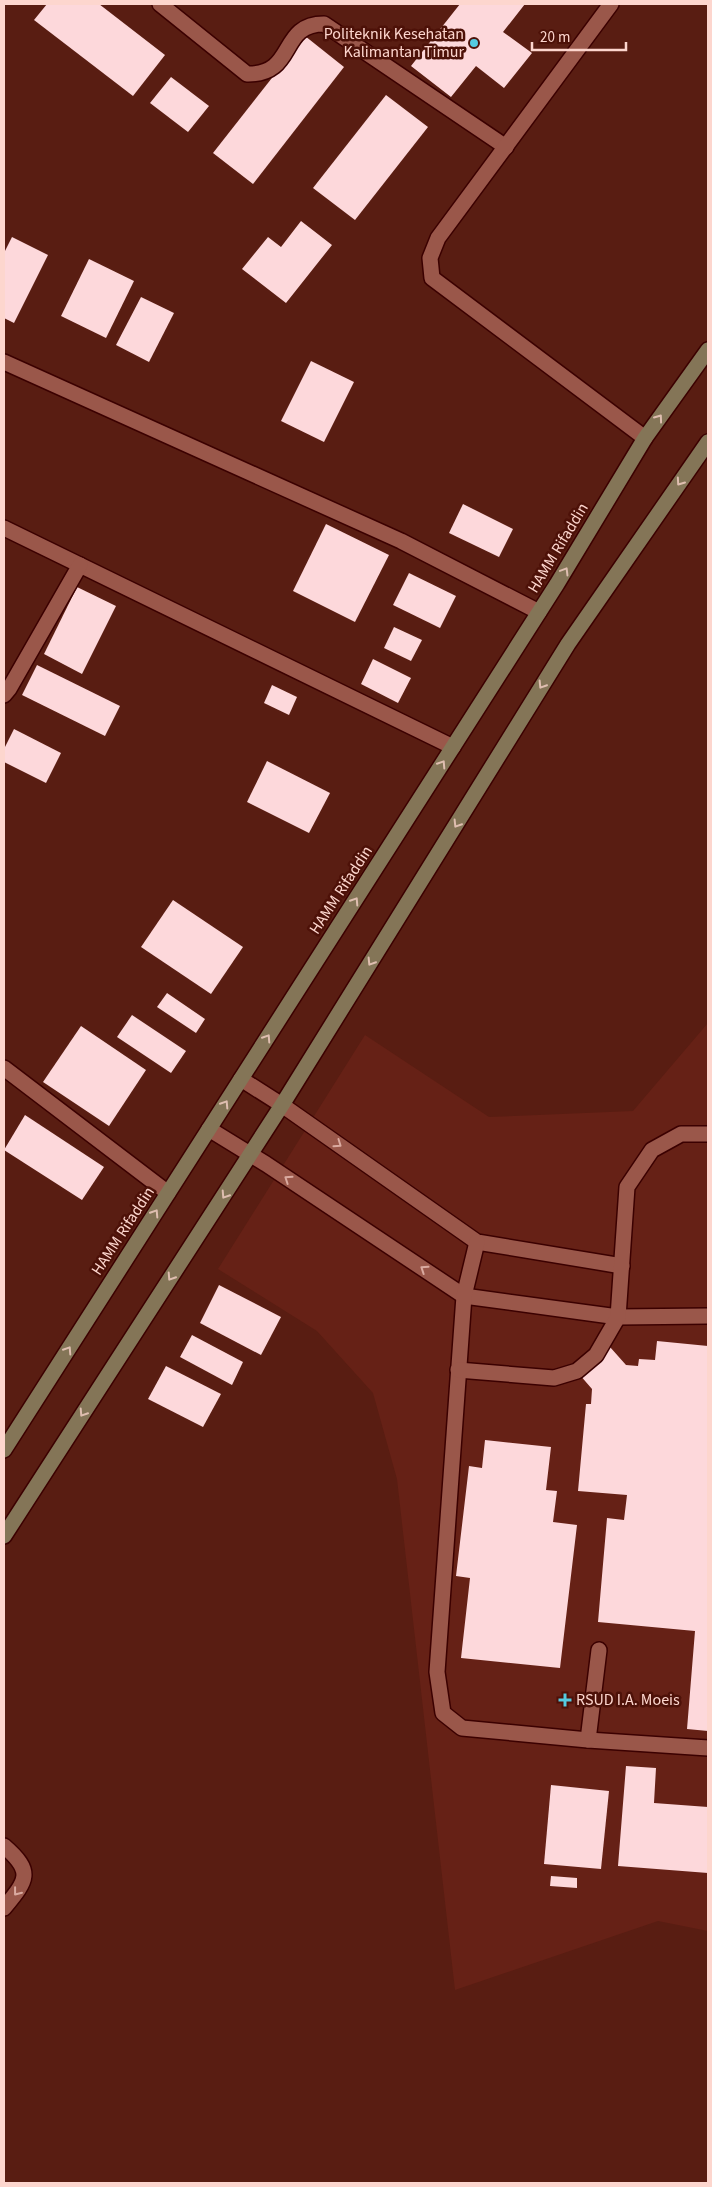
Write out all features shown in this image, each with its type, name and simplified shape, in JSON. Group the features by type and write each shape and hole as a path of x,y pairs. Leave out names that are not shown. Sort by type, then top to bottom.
{"main road":[{"name":"HAMM Rifaddin","path":"4,1450 539,612 645,438 708,350"},
{"path":"4,1536 282,1106 568,644 708,442"}],"street":[{"path":"160,4 247,74 262,74 275,67 300,29 312,24 324,24 506,147"},
{"path":"611,4 438,238 430,258 432,278 645,438"},
{"path":"4,362 401,541 539,612"},
{"path":"4,528 453,747"},
{"path":"4,695 80,565"},
{"path":"4,1068 168,1193"},
{"path":"241,1079 477,1242 622,1266"},
{"path":"209,1128 464,1296 618,1317 708,1316"},
{"path":"458,1370 554,1378 577,1371 596,1355 618,1317 627,1187 652,1150 681,1134 708,1134"},
{"path":"477,1242 464,1296 458,1370 437,1672 444,1713 462,1728 588,1740 708,1748"},
{"path":"588,1740 599,1650"},
{"path":"4,1846 19,1859 25,1873 22,1886 4,1908"}],"shaded area":[{"name":"RSUD I.A. Moeis","path":"708,1023 708,1931 658,1921 455,1990 397,1479 373,1393 317,1331 218,1269 365,1035 489,1117 633,1111"}],"building":[{"path":"47,4 99,4 165,55 133,96 34,20"},
{"name":"Politeknik Kesehatan Kalimantan Timur","path":"460,4 525,4 503,32 532,53 504,88 476,66 451,97 411,66"},
{"path":"305,36 344,67 253,184 213,153"},
{"path":"171,77 209,106 188,132 150,103"},
{"path":"386,95 428,127 355,220 313,188"},
{"path":"301,221 332,245 286,303 242,269 268,237 281,247"},
{"path":"12,237 48,255 14,323 4,318 4,253"},
{"path":"89,259 134,281 106,338 61,316"},
{"path":"141,297 174,313 149,362 116,345"},
{"path":"311,361 354,382 324,442 281,421"},
{"path":"463,504 513,529 499,557 449,533"},
{"path":"326,524 389,555 355,622 293,591"},
{"path":"409,573 456,596 440,628 393,605"},
{"path":"77,587 116,606 82,674 44,654"},
{"path":"394,627 422,640 411,661 384,648"},
{"path":"373,659 411,678 398,703 361,684"},
{"path":"37,665 120,706 105,736 22,695"},
{"path":"272,685 297,697 289,715 264,703"},
{"path":"14,729 61,753 46,783 4,762 4,749"},
{"path":"267,761 330,793 309,833 247,802"},
{"path":"173,900 243,947 211,994 141,947"},
{"path":"167,993 205,1019 196,1033 157,1007"},
{"path":"132,1015 186,1051 171,1073 117,1037"},
{"path":"81,1026 146,1070 109,1126 43,1082"},
{"path":"25,1115 104,1167 82,1200 4,1150"},
{"path":"219,1285 281,1317 261,1355 200,1323"},
{"path":"192,1335 243,1362 232,1385 180,1357"},
{"path":"657,1341 708,1346 708,1731 687,1729 695,1631 598,1622 607,1518 624,1520 627,1495 578,1491 586,1404 591,1404 592,1389 579,1374 610,1347 626,1365 638,1366 639,1359 655,1360"},
{"path":"166,1366 221,1394 203,1427 148,1399"},
{"path":"485,1440 551,1447 546,1490 557,1491 553,1522 577,1525 560,1668 461,1658 470,1578 456,1576 469,1466 482,1468"},
{"path":"626,1766 656,1768 654,1803 708,1807 708,1873 618,1866"},
{"path":"551,1785 609,1791 601,1869 544,1864"},
{"path":"551,1876 577,1878 577,1888 550,1886"}],"place":[{"name":"Politeknik Kesehatan Kalimantan Timur","path":"474,43"},
{"name":"RSUD I.A. Moeis","path":"565,1700"}]}
